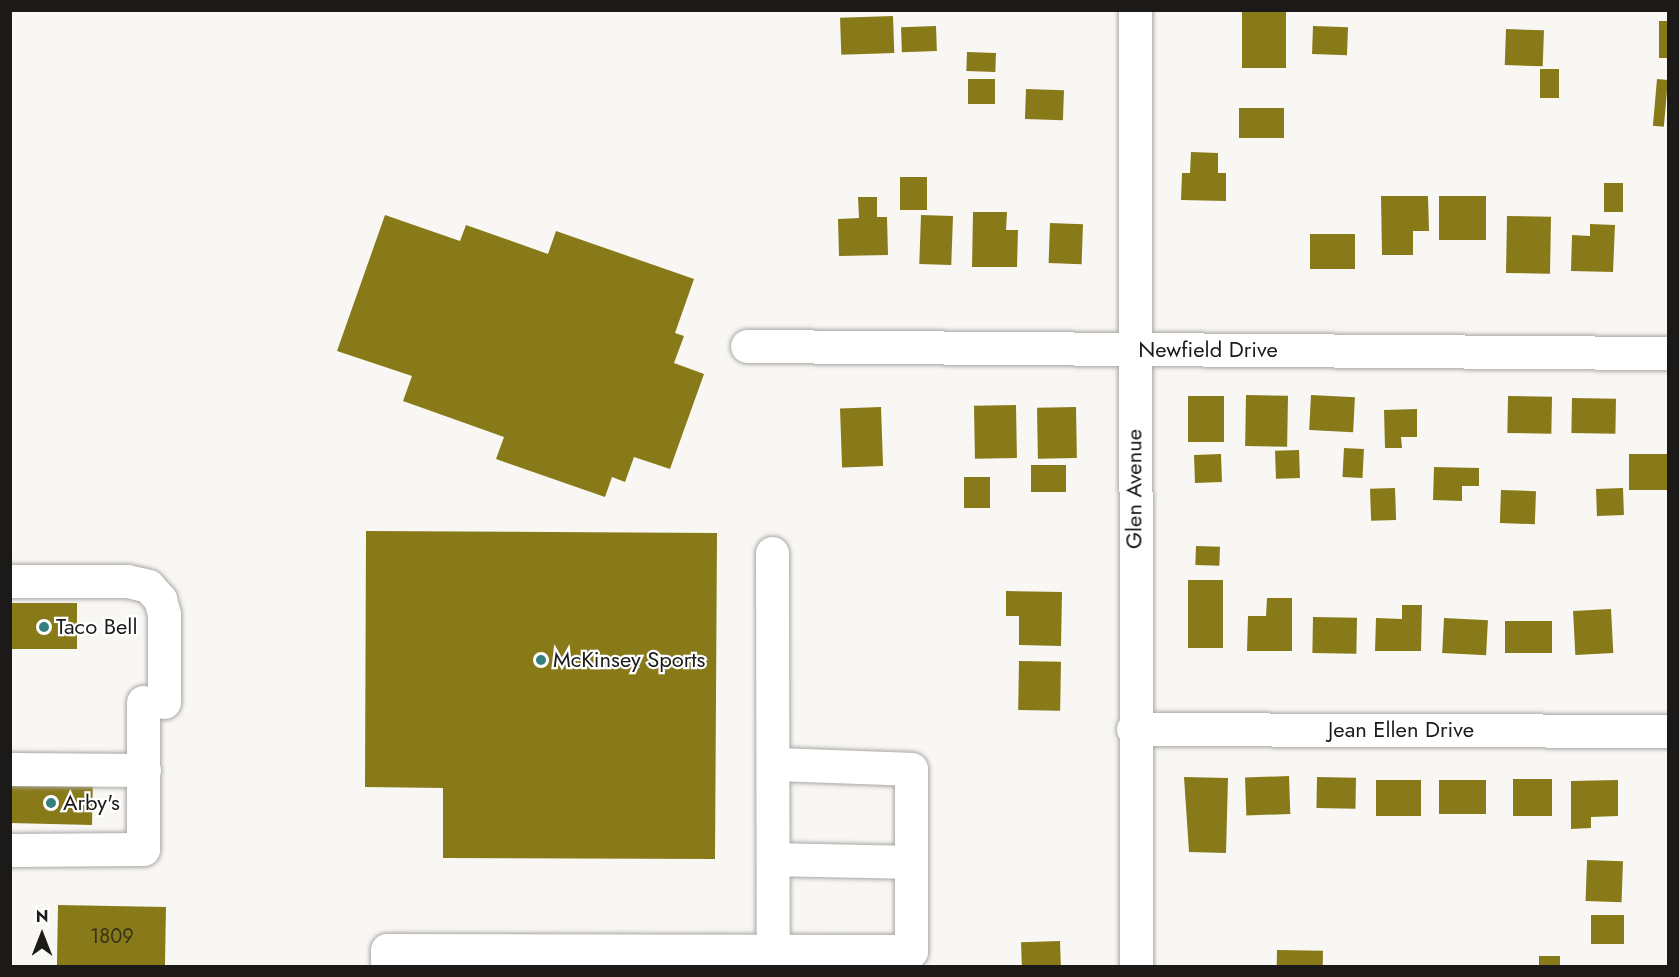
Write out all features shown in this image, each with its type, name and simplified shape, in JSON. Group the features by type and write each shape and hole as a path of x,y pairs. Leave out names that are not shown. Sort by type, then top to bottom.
{"street":[{"name":"Glen Avenue","path":"1135,10 1133,729 1136,966"},
{"name":"Newfield Drive","path":"747,346 1668,353"},
{"path":"772,554 774,951"},
{"path":"10,581 127,581 148,586 160,599 164,614 144,770 143,849 10,850"},
{"name":"Jean Ellen Drive","path":"1133,729 1668,731"},
{"path":"387,966 387,950 555,958 774,951 879,959 911,951 911,769 773,764"},
{"path":"10,769 144,770"},
{"path":"773,859 911,862"}],"building":[{"path":"1242,11 1286,11 1286,68 1242,68"},
{"path":"893,16 894,53 841,55 840,18"},
{"path":"1659,21 1668,21 1668,58 1659,58"},
{"path":"936,26 937,51 902,52 901,27"},
{"path":"1313,26 1348,27 1347,55 1312,54"},
{"path":"1506,29 1544,30 1543,66 1505,65"},
{"path":"967,52 996,53 995,72 966,71"},
{"path":"1540,69 1559,69 1559,98 1540,98"},
{"path":"968,79 995,79 995,104 968,104"},
{"path":"1657,79 1668,80 1664,127 1653,126"},
{"path":"1026,89 1064,90 1063,120 1025,119"},
{"path":"1239,108 1284,108 1284,138 1239,138"},
{"path":"1191,152 1218,153 1218,173 1226,173 1226,201 1181,200 1182,173 1190,173"},
{"path":"900,177 927,177 927,210 900,210"},
{"path":"1604,183 1623,183 1623,212 1604,212"},
{"path":"1381,196 1428,196 1429,231 1413,231 1413,255 1382,255"},
{"path":"1439,196 1486,196 1486,240 1439,240"},
{"path":"858,197 877,197 877,217 887,217 888,255 839,256 838,219 859,218"},
{"path":"973,212 1007,212 1006,230 1018,230 1017,267 972,267"},
{"path":"385,215 460,241 466,225 548,254 556,231 694,279 675,333 684,336 674,363 704,374 670,469 634,457 625,482 612,477 605,497 496,459 504,437 403,401 412,376 337,351"},
{"path":"921,215 953,216 951,265 919,264"},
{"path":"1507,216 1551,217 1550,274 1506,273"},
{"path":"1050,223 1083,224 1082,264 1049,263"},
{"path":"1590,224 1615,225 1613,272 1571,271 1572,235 1590,236"},
{"path":"1310,234 1355,234 1355,269 1310,269"},
{"path":"1246,395 1288,396 1287,447 1245,446"},
{"path":"1311,395 1355,397 1353,432 1309,430"},
{"path":"1188,396 1224,396 1224,442 1188,442"},
{"path":"1508,396 1552,397 1551,434 1507,433"},
{"path":"1572,398 1616,399 1615,434 1571,433"},
{"path":"1016,405 1017,458 975,459 974,406"},
{"path":"881,407 883,466 842,467 840,408"},
{"path":"1076,407 1077,458 1038,459 1037,408"},
{"path":"1417,409 1417,437 1401,437 1402,448 1385,448 1384,410"},
{"path":"1344,448 1364,449 1362,478 1342,477"},
{"path":"1299,450 1300,478 1276,479 1275,451"},
{"path":"1221,454 1222,482 1195,483 1194,455"},
{"path":"1629,454 1667,454 1667,490 1629,490"},
{"path":"1031,465 1066,465 1066,492 1031,492"},
{"path":"1434,467 1479,468 1479,486 1462,486 1462,501 1433,500"},
{"path":"964,477 990,477 990,508 964,508"},
{"path":"1395,488 1396,520 1371,521 1370,489"},
{"path":"1623,488 1624,515 1597,516 1596,489"},
{"path":"1501,490 1536,491 1535,524 1500,523"},
{"name":"McKinsey Sports","path":"366,531 717,533 715,859 443,858 443,788 365,787"},
{"path":"1196,546 1220,547 1219,566 1195,565"},
{"path":"1188,580 1223,580 1223,648 1188,648"},
{"path":"1006,591 1062,592 1061,646 1019,645 1019,616 1006,616"},
{"path":"1267,598 1292,598 1292,651 1247,651 1248,616 1266,616"},
{"name":"Taco Bell","path":"10,603 77,603 77,649 10,649"},
{"path":"1402,605 1422,605 1421,651 1375,651 1376,618 1402,619"},
{"path":"1611,609 1613,653 1575,655 1573,611"},
{"path":"1313,617 1357,618 1356,654 1312,653"},
{"path":"1444,618 1488,620 1486,655 1442,653"},
{"path":"1505,621 1552,621 1552,653 1505,653"},
{"path":"1019,661 1061,662 1060,711 1018,710"},
{"name":"Arby's","path":"93,776 92,825 10,823 10,782"},
{"path":"1289,776 1290,814 1246,816 1245,778"},
{"path":"1184,777 1228,778 1226,853 1189,852"},
{"path":"1317,777 1356,778 1355,809 1316,808"},
{"path":"1513,779 1552,779 1552,816 1513,816"},
{"path":"1376,780 1421,780 1421,816 1376,816"},
{"path":"1439,780 1486,780 1486,814 1439,814"},
{"path":"1618,780 1618,816 1591,817 1591,828 1571,829 1571,781"},
{"path":"1587,860 1623,861 1622,902 1586,901"},
{"path":"58,905 166,907 165,966 57,966"},
{"path":"1591,915 1624,915 1624,944 1591,944"},
{"path":"1060,941 1061,966 1022,966 1021,942"},
{"path":"1277,950 1323,951 1323,966 1277,966"},
{"path":"1539,956 1560,956 1560,966 1539,966"}],"place":[{"name":"Taco Bell","path":"44,627"},
{"name":"McKinsey Sports","path":"541,660"},
{"name":"Arby's","path":"51,803"}]}
